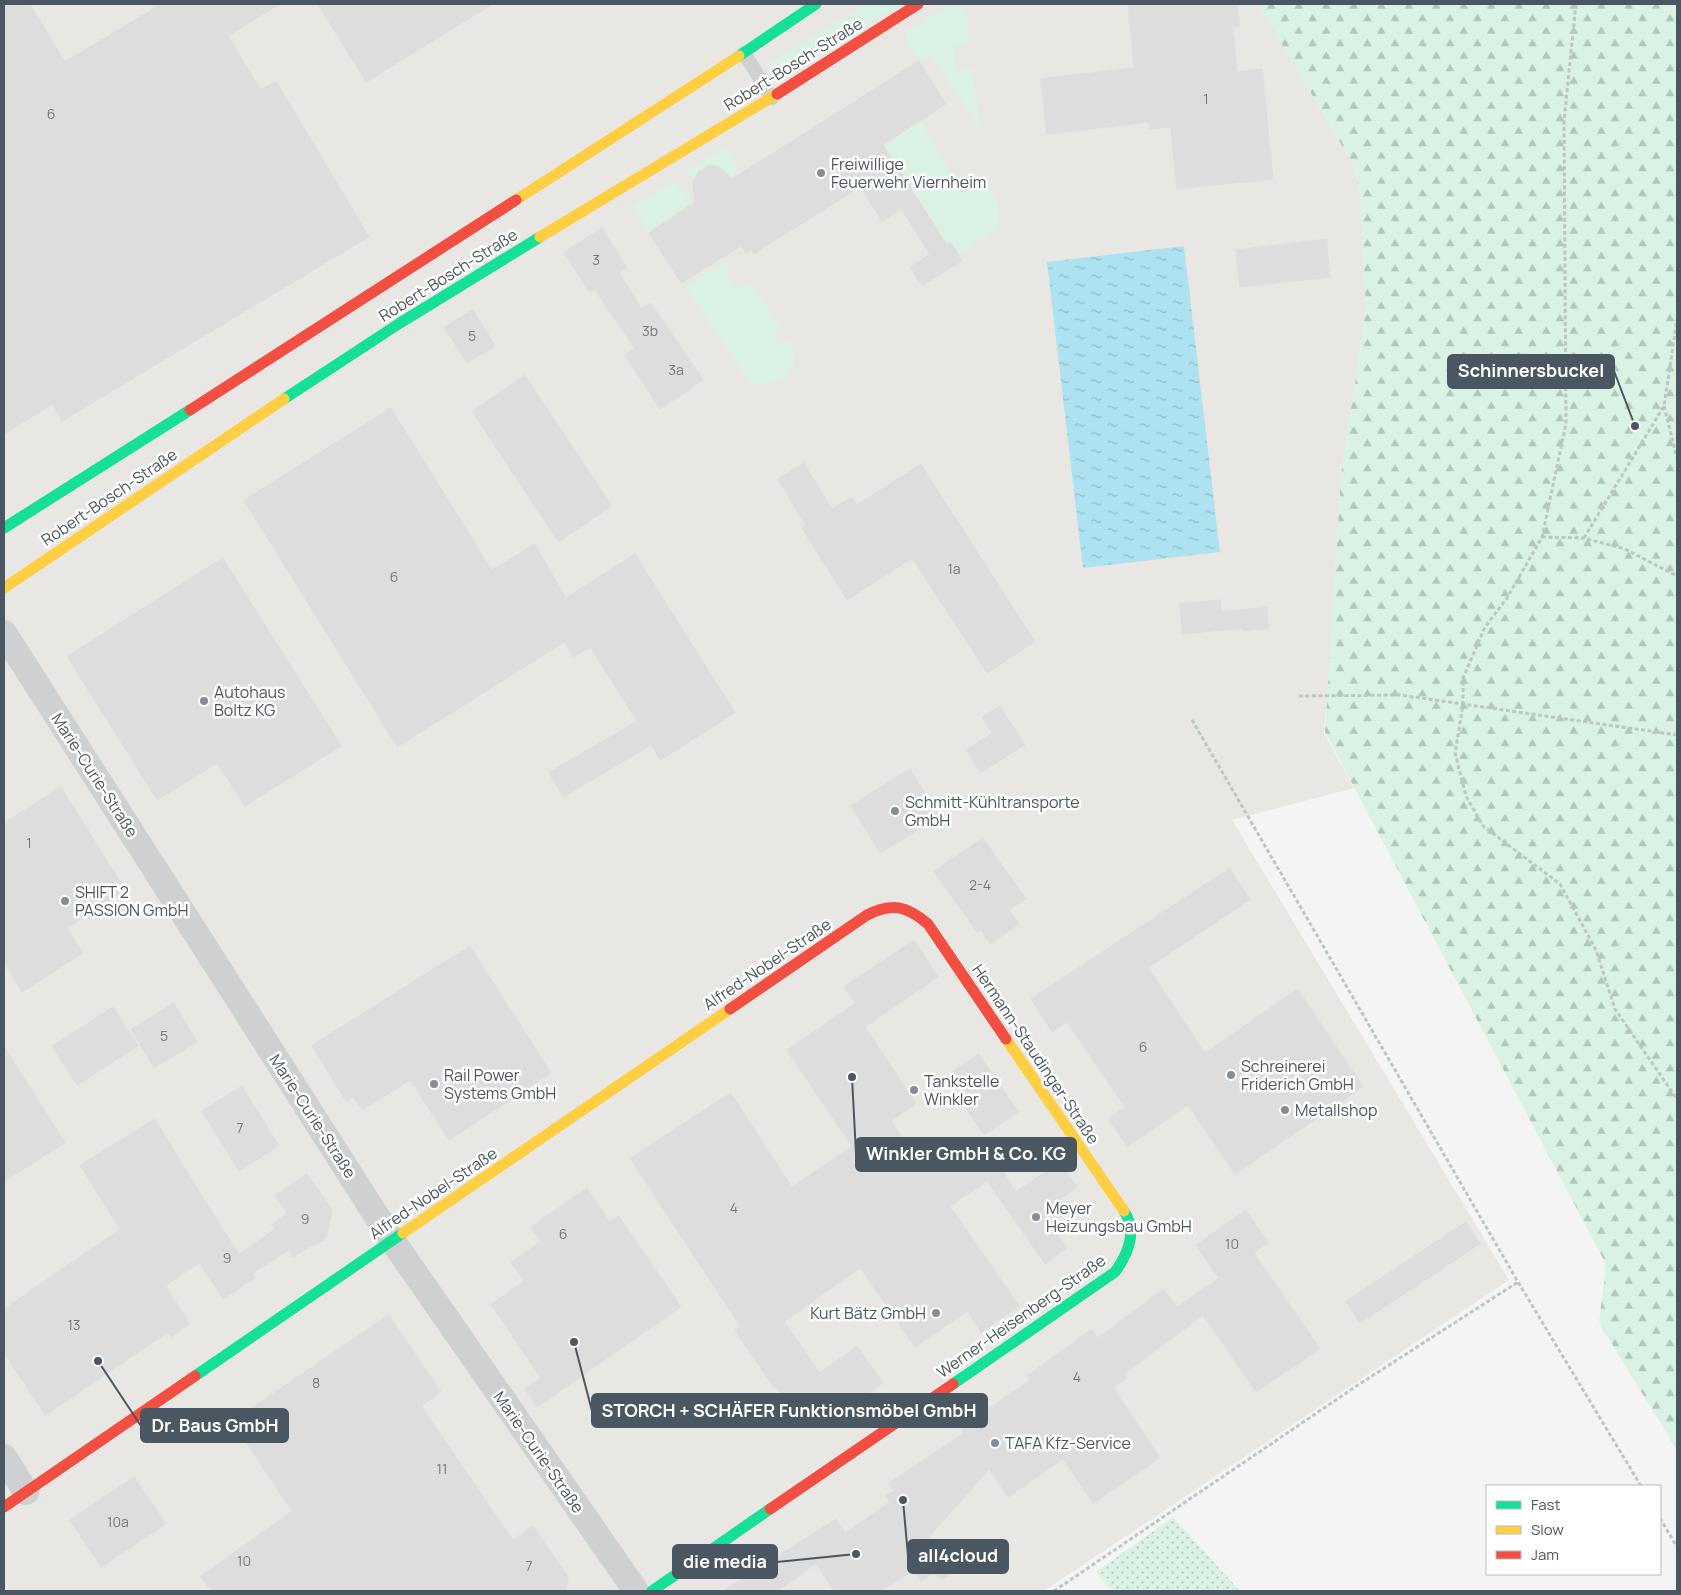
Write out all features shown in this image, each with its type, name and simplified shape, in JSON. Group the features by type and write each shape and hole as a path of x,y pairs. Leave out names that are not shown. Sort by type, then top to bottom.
{"street":[{"name":"Robert-Bosch-Straße","path":"4,588 192,460 400,324 610,194 772,98 918,4"},
{"path":"4,528 260,366 744,53 820,7"},
{"name":"Marie-Curie-Straße","path":"4,633 392,1240 636,1591"},
{"name":"Alfred-Nobel-Straße","path":"4,1507 860,920 882,908"},
{"name":"Hermann-Staudinger-Straße","path":"882,908 901,908 916,914 928,924 1130,1220 1132,1234 1130,1249"},
{"name":"Werner-Heisenberg-Straße","path":"652,1591 1115,1272 1124,1261 1130,1249"},
{"path":"4,1457 26,1492"}],"lane":[{"path":"744,53 772,98"}],"path":[{"path":"1576,4 1564,121 1566,424 1542,537 1507,598 1485,627 1463,678 1463,705 1455,753 1466,796 1483,826 1560,884 1596,950 1615,1009 1677,1099"},
{"path":"1584,538 1664,406 1677,320"},
{"path":"1664,406 1677,458"},
{"path":"1542,537 1584,538 1625,549 1677,576"},
{"path":"1299,696 1400,694 1463,705 1677,735"},
{"path":"1192,720 1518,1282 1640,1485"},
{"path":"1054,1591 1358,1385 1518,1282"},
{"path":"1661,1520 1677,1547"}],"shaded area":[{"path":"4,4 1258,4 1353,164 1361,201 1366,309 1341,476 1324,733 1354,788 1232,820 1509,1280 1044,1591 4,1591"}],"green space":[{"path":"866,4 901,4 775,82 770,80 767,71 769,64"},
{"path":"951,4 961,6 967,14 969,44 954,45 956,70 972,69 980,128 930,54 919,60 907,44 907,31"},
{"path":"1258,4 1677,4 1677,1450 1599,1323 1606,1264 1325,732 1341,476 1366,309 1361,201 1353,164"},
{"path":"922,120 929,137 962,188 981,176 998,203 999,228 959,254 951,242 947,244 884,145"},
{"path":"725,148 737,166 736,174 732,178 725,182 726,175 719,166 711,165 705,167 694,177 686,172"},
{"path":"673,182 694,202 648,233 635,209 636,205"},
{"path":"728,261 731,265 725,271 737,289 750,282 781,328 773,335 780,345 788,340 792,345 795,355 794,363 791,370 778,380 762,385 748,380 685,286"},
{"path":"1173,1517 1240,1591 1113,1591 1096,1572"}],"water":[{"path":"1184,246 1220,552 1083,568 1047,262"}],"building":[{"path":"4,4 31,4 65,61 160,4 281,4 229,36 261,89 276,80 370,237 62,422 52,405 4,435"},
{"path":"317,4 494,4 366,83"},
{"path":"1127,4 1238,4 1240,27 1233,27 1238,71 1263,68 1274,180 1176,190 1170,128 1149,130 1148,123 1046,135 1040,78 1133,67"},
{"name":"Freiwillige Feuerwehr Viernheim","path":"919,60 947,104 884,145 947,244 951,242 963,261 922,287 909,267 929,254 901,210 882,222 860,188 753,255 751,251 746,254 741,247 681,284 648,233 694,202 692,182 698,172 708,165 714,165 719,166 732,178"},
{"path":"602,227 628,268 620,273 642,308 651,302 704,380 660,410 624,355 634,348 594,290 589,293 563,252"},
{"path":"1327,238 1331,278 1239,288 1235,249"},
{"path":"473,309 496,346 467,364 443,327"},
{"path":"525,374 613,506 558,543 471,411"},
{"path":"391,407 492,569 535,543 566,597 635,553 736,713 660,761 651,746 563,798 548,772 636,721 590,648 573,658 564,643 397,748 243,500"},
{"path":"804,462 832,508 852,496 857,504 921,463 1036,642 987,674 912,559 847,601 801,528 805,526 777,479"},
{"name":"Autohaus Boltz KG","path":"223,557 342,746 245,807 217,764 157,801 66,656"},
{"path":"1221,599 1222,611 1267,606 1270,629 1242,632 1242,629 1182,635 1179,603"},
{"path":"1000,705 1026,745 980,774 965,750 991,733 981,717"},
{"name":"Schmitt-Kühltransporte GmbH","path":"910,768 941,817 880,854 850,805"},
{"name":"SHIFT 2 PASSION GmbH","path":"61,786 126,890 68,928 84,953 22,993 4,964 4,822"},
{"path":"983,837 1027,899 1010,910 1020,924 990,945 981,931 977,933 933,871"},
{"path":"1230,867 1251,900 1149,968 1205,1052 1298,988 1364,1087 1235,1175 1188,1106 1127,1147 1107,1119 1124,1107 1067,1023 1052,1033 1030,999"},
{"path":"914,939 939,977 866,1027 917,1104 892,1121 927,1171 981,1136 1016,1191 1059,1161 1078,1187 1060,1200 1068,1211 1052,1224 1068,1248 1045,1265 987,1182 951,1206 1020,1306 981,1333 967,1312 915,1348 860,1269 785,1322 820,1372 857,1345 884,1383 825,1425 807,1401 792,1411 776,1388 774,1389 734,1330 739,1326 629,1158 731,1092 792,1186 851,1146 786,1050 854,1003 843,987"},
{"path":"470,945 552,1073 449,1141 410,1081 362,1111 353,1098 346,1103 311,1045"},
{"path":"174,1002 198,1042 154,1069 130,1029"},
{"path":"113,1006 139,1046 77,1086 51,1046"},
{"path":"4,1045 66,1143 4,1182"},
{"path":"979,1053 1019,1112 984,1136 944,1077"},
{"path":"242,1085 280,1146 239,1172 201,1111"},
{"path":"155,1118 239,1253 274,1229 271,1224 286,1213 274,1195 307,1173 333,1210 327,1238 293,1258 288,1251 253,1274 256,1278 223,1300 199,1264 166,1286 191,1324 171,1338 168,1333 45,1416 4,1354 4,1308 119,1229 79,1165"},
{"path":"587,1187 610,1221 619,1215 682,1307 537,1408 524,1389 540,1378 490,1304 523,1281 510,1262 540,1241 530,1227"},
{"path":"1246,1209 1269,1243 1255,1253 1321,1349 1256,1393 1203,1316 1125,1374 1128,1378 1114,1388 1161,1458 1093,1504 1063,1460 1008,1498 989,1470 929,1538 962,1568 941,1580 933,1574 921,1583 914,1571 882,1591 833,1591 816,1564 779,1591 722,1591 836,1518 845,1532 889,1502 885,1495 893,1491 888,1483 963,1433 960,1427 1029,1380 1026,1376 1092,1328 1098,1337 1164,1288 1177,1306 1218,1278 1195,1245"},
{"path":"1466,1221 1481,1244 1360,1324 1345,1301"},
{"path":"389,1314 442,1392 422,1406 513,1539 533,1525 569,1577 567,1591 211,1591 200,1576 291,1511 231,1421"},
{"path":"134,1476 167,1524 101,1568 69,1520"}],"traffic: fast":[{"path":"739,56 816,4"},
{"path":"284,399 400,323 540,237"},
{"path":"4,528 190,410"},
{"path":"953,1384 1115,1272 1124,1258 1130,1243 1130,1227 1124,1211"},
{"path":"195,1376 403,1233"},
{"path":"652,1591 770,1509"}],"traffic: slow":[{"path":"516,200 739,56"},
{"path":"540,237 777,94"},
{"path":"4,588 284,399"},
{"path":"403,1233 730,1009"},
{"path":"1006,1039 1124,1211"}],"traffic: jam":[{"path":"777,94 918,4"},
{"path":"190,410 516,200"},
{"path":"730,1009 867,915 892,907 913,913 928,924 1006,1039"},
{"path":"4,1507 195,1376"},
{"path":"770,1509 953,1384"}],"place":[{"name":"Freiwillige Feuerwehr Viernheim","path":"821,173"},
{"name":"Schinnersbuckel","path":"1635,426"},
{"name":"Autohaus Boltz KG","path":"204,701"},
{"name":"Schmitt-Kühltransporte GmbH","path":"895,811"},
{"name":"SHIFT 2 PASSION GmbH","path":"65,901"},
{"name":"Schreinerei Friderich GmbH","path":"1231,1075"},
{"name":"Winkler GmbH & Co. KG","path":"852,1077"},
{"name":"Rail Power Systems GmbH","path":"434,1084"},
{"name":"Tankstelle Winkler","path":"914,1090"},
{"name":"Metallshop","path":"1285,1110"},
{"name":"Meyer Heizungsbau GmbH","path":"1036,1217"},
{"name":"Kurt Bätz GmbH","path":"936,1313"},
{"name":"STORCH + SCHÄFER Funktionsmöbel GmbH","path":"574,1342"},
{"name":"Dr. Baus GmbH","path":"98,1361"},
{"name":"TAFA Kfz-Service","path":"995,1443"},
{"name":"all4cloud","path":"903,1500"},
{"name":"die media","path":"856,1554"}]}
